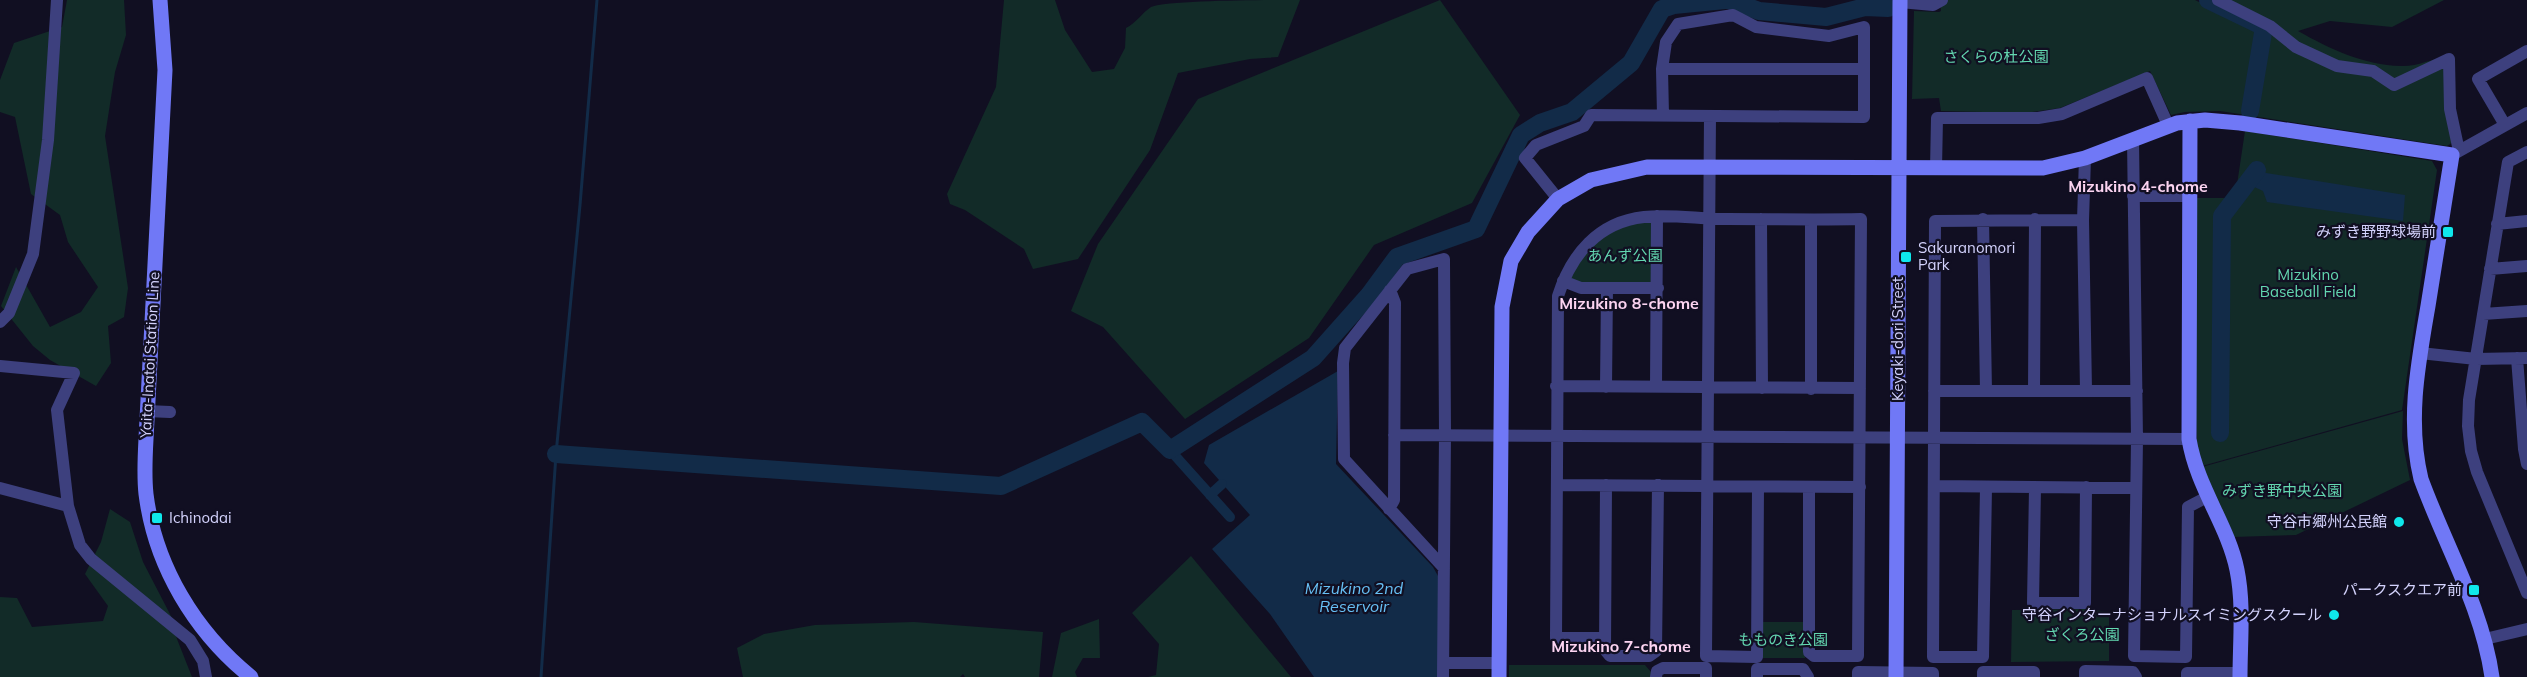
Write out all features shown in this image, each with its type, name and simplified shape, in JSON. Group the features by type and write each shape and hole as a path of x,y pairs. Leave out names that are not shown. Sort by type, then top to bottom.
{"street":[{"path":"0,322 9,313 33,254 48,140 57,0"},
{"name":"Yaita-Inatoi Station Line","path":"160,0 165,70 147,411 146,492 154,533 162,557 180,594 201,627 225,654 251,677"},
{"path":"1900,1 1933,5 1942,0"},
{"path":"2218,0 2270,26 2296,47 2337,66 2373,71 2394,85 2449,59 2450,109 2455,153 2420,353 2413,423 2416,460 2431,507 2469,594 2485,639 2492,677"},
{"name":"Keyaki-dori Street","path":"1896,674 1900,1"},
{"path":"1558,199 1525,158 1536,145 1584,126 1592,115 1864,117 1864,27 1829,36 1756,27 1733,15 1678,24 1666,42 1662,69 1663,115"},
{"path":"2505,125 2478,79 2527,51"},
{"path":"1662,69 1864,69"},
{"path":"1936,169 1937,118 2038,118 2062,114 2147,78 2168,125"},
{"path":"1443,663 1499,670 1502,307 1511,261 1528,232 1558,199 1591,180 1627,170 1647,168 2043,168 2085,158 2168,125 2190,121 2240,123 2455,153 2527,113"},
{"path":"1710,116 1706,656 1757,657 1758,487"},
{"path":"2187,677 2187,673 2240,675 2240,603 2237,569 2196,468 2190,439 2190,121"},
{"path":"2133,140 2137,391 2134,656 2186,657 2188,507 2207,497"},
{"path":"2526,587 2485,493 2471,451 2468,426 2469,400 2508,162 2527,152"},
{"path":"2085,158 2083,220 2086,390"},
{"path":"2133,196 2190,196"},
{"path":"1656,387 1657,216"},
{"path":"1605,638 1556,638 1558,296 1568,268 1581,250 1599,234 1620,223 1657,216 1711,219 1861,219 1858,656 1814,656 1809,652 1809,487"},
{"path":"1761,219 1762,388"},
{"path":"1983,219 1986,391"},
{"path":"2034,391 2035,219"},
{"path":"1811,220 1811,389"},
{"path":"1986,488 1983,657 1933,657 1935,221 2083,220"},
{"path":"2497,224 2527,221"},
{"path":"1443,677 1443,663 1444,568 1445,435 1444,259 1407,269 1345,348 1343,363 1344,459 1444,568"},
{"path":"2490,269 2527,266"},
{"path":"1563,281 1581,288 1658,288"},
{"path":"1606,387 1607,288"},
{"path":"1389,509 1394,500 1395,303 1390,290"},
{"path":"2483,314 2527,311"},
{"path":"2420,353 2476,359 2522,358 2524,449 2527,464"},
{"path":"0,366 74,373 57,410 68,506 80,545 90,559 190,640 203,661 206,677"},
{"path":"1556,386 1860,388"},
{"path":"1934,391 2137,391"},
{"path":"147,411 170,412"},
{"path":"1394,435 2190,439"},
{"path":"1557,485 1860,487"},
{"path":"1606,486 1605,650 1610,656 1649,656 1656,651 1658,485"},
{"path":"1934,486 2136,488"},
{"path":"2035,488 2033,603 2085,603 2086,487"},
{"path":"0,488 68,506"},
{"path":"2485,639 2527,629"},
{"path":"1656,677 1657,671 1663,668 1706,668 1706,677"},
{"path":"1757,677 1757,669 1803,669 1808,677"},
{"path":"2085,677 2085,671 2133,672 2136,677"},
{"path":"1858,677 1858,672 1896,674 1933,672 1933,677"},
{"path":"1983,677 1983,672 2034,672 2034,677"}],"green space":[{"path":"67,0 124,0 126,35 115,72 105,136 128,288 124,317 108,326 111,363 96,386 50,360 33,346 1,306 16,267 50,327 81,312 98,287 68,242 60,215 31,194 15,117 0,112 0,80 14,43 62,27"},
{"path":"1004,0 1055,0 1065,30 1092,72 1114,69 1125,48 1126,28 1151,7 1199,2 1300,0 1278,57 1250,59 1178,73 1150,150 1078,259 1033,269 1024,249 965,210 950,204 947,194 996,87"},
{"path":"1440,0 1520,115 1472,203 1374,245 1309,338 1185,419 1103,327 1071,311 1098,244 1198,99"},
{"name":"さくらの杜公園","path":"1940,0 2195,0 2199,2 2213,0 2444,0 2392,27 2330,21 2298,31 2348,55 2374,63 2412,65 2447,56 2453,142 2447,146 2220,111 2185,112 2171,115 2150,71 2060,108 2025,113 1941,111 1939,98 1912,99 1914,11 1939,12 1941,11"},
{"name":"Mizukino Baseball Field","path":"2245,131 2432,161 2437,170 2402,410 2202,466 2197,445 2196,418 2196,198 2235,198"},
{"name":"あんず公園","path":"1650,220 1653,225 1654,282 1581,284 1569,279 1584,255 1601,238 1611,232"},
{"name":"みずき野中央公園","path":"2403,411 2402,439 2410,480 2296,535 2233,537 2202,467"},
{"path":"110,509 130,522 143,562 172,618 177,639 192,677 0,677 0,597 17,598 32,627 103,621 108,606 85,574 101,542"},
{"path":"1191,556 1291,677 1148,677 1156,675 1159,644 1132,613"},
{"name":"ざくろ公園","path":"2086,609 2109,612 2109,661 2011,662 2012,610"},
{"path":"1099,619 1100,658 1083,658 1075,672 1077,677 1052,677 1061,633"},
{"path":"914,622 1043,632 1039,677 965,677 963,674 960,677 743,677 737,648 764,634 815,625"},
{"name":"もものき公園","path":"1761,622 1805,622 1805,658 1761,658"},
{"path":"1509,665 1645,665 1651,672 1651,677 1509,677"}],"water":[{"path":"2260,172 2405,195 2403,221 2267,202 2263,191 2250,185"},
{"name":"Mizukino 2nd Reservoir","path":"1338,371 1336,464 1433,567 1438,576 1438,677 1314,677 1270,614 1212,549 1250,515 1204,463 1209,445"}],"waterway":[{"path":"541,677 556,454 597,0"},
{"path":"556,454 1001,486 1142,422 1170,450 1313,358 1369,295 1397,257 1476,229 1521,135 1540,123 1572,112 1631,63 1662,9 1674,5 1725,0"},
{"path":"1729,0 1759,11 1826,17 1865,7 1888,8"},
{"path":"2208,0 2264,27 2250,111"},
{"path":"2220,433 2222,216 2257,170"},
{"path":"1170,450 1230,517"},
{"path":"1210,495 1222,484"}],"place":[{"name":"みずき野野球場前","path":"2448,232"},
{"name":"Sakuranomori Park","path":"1906,257"},
{"name":"Ichinodai","path":"157,518"},
{"name":"守谷市郷州公民館","path":"2399,522"},
{"name":"パークスクエア前","path":"2474,590"},
{"name":"守谷インターナショナルスイミングスクール","path":"2334,615"}],"district":[{"name":"Mizukino 4-chome","path":"2138,186"},
{"name":"Mizukino 8-chome","path":"1629,303"},
{"name":"Mizukino 7-chome","path":"1621,646"}]}
